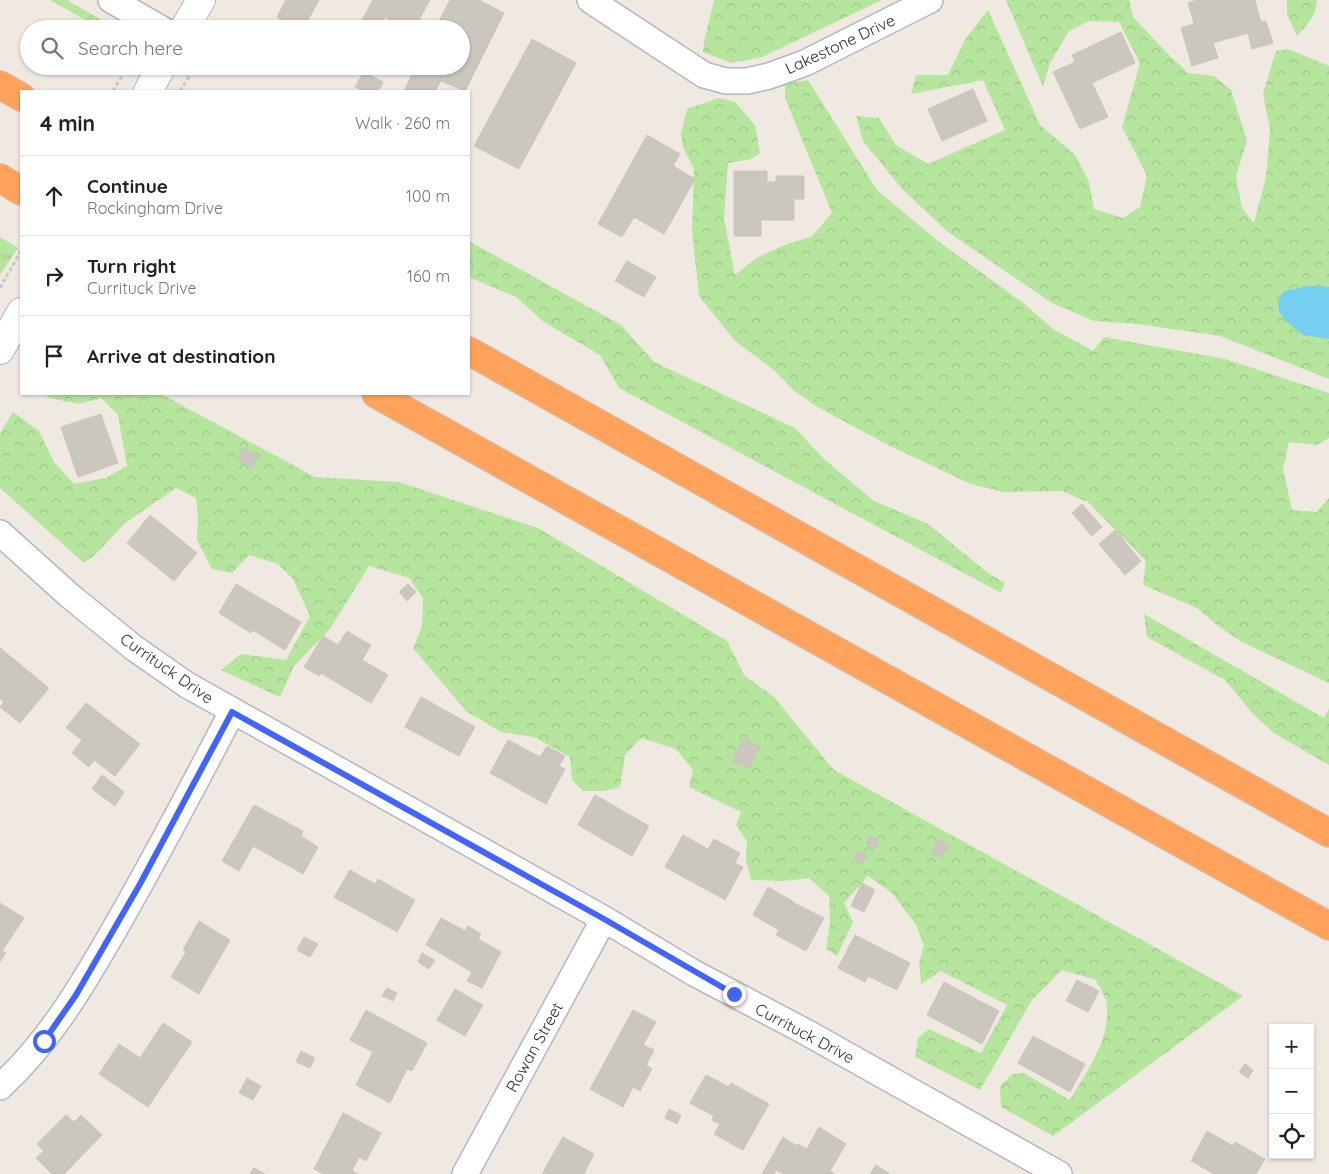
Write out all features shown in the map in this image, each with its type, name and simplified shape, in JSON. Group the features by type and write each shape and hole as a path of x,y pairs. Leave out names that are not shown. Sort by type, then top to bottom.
{"highway":[{"path":"0,85 20,96"},
{"path":"0,178 20,190"},
{"path":"470,352 1329,833"},
{"path":"378,395 1329,926"}],"main road":[{"path":"189,20 201,0"},
{"path":"149,90 157,75"},
{"path":"0,350 20,314"}],"street":[{"path":"111,0 146,20"},
{"name":"Lakestone Drive","path":"590,0 704,75 726,81 754,80 805,63 930,0"},
{"name":"Currituck Drive","path":"0,533 70,596 134,648 187,685 232,712 604,919 701,976 804,1031 1059,1174"},
{"path":"0,1087 33,1055 76,995 140,884 232,712"},
{"name":"Rowan Street","path":"465,1174 604,919"}],"path":[{"path":"114,90 123,75"},
{"path":"181,90 190,75"},
{"path":"0,288 20,253"}],"green space":[{"path":"50,0 67,0 101,20 86,20"},
{"path":"714,0 882,0 762,57 731,63 703,52"},
{"path":"1006,0 1129,0 1133,17 1188,73 1214,76 1231,90 1247,141 1236,176 1242,208 1254,223 1266,177 1270,129 1263,94 1276,51 1288,49 1329,66 1329,379 1220,336 1137,324 1094,321 1052,303 948,232 903,190 863,141 856,116 879,118 896,145 928,164 1005,130 983,80 911,94 916,75 948,75 966,38 988,10 1040,125 1075,155 1089,182 1094,209 1123,218 1140,207 1147,176 1122,127 1140,63 1119,22 1089,21 1069,31 1050,63 1043,87"},
{"path":"1287,0 1317,0 1313,16 1297,36 1287,14"},
{"path":"808,80 877,190 938,241 1026,305 1053,329 1093,351 1104,337 1225,359 1329,393 1329,438 1317,445 1289,442 1283,469 1292,510 1317,512 1329,498 1329,683 1242,642 1218,626 1197,608 1143,585 1146,561 1088,502 1062,491 1003,492 971,484 886,444 816,406 793,390 774,370 735,341 699,296 692,231 694,169 683,147 681,134 687,109 719,98 735,102 755,125 760,153 751,159 728,163 724,218 735,275 758,257 787,244 811,237 832,213 785,98 785,84"},
{"path":"0,237 18,248 0,275"},
{"path":"470,242 621,325 654,362 795,428 823,458 874,501 928,524 988,573 1005,583 1001,593 619,388 600,355 544,322 516,297 470,277"},
{"path":"46,395 163,395 315,477 399,482 538,528 727,641 744,675 774,697 834,770 1243,996 1053,1136 1001,1107 1000,1087 1012,1074 1024,1073 1070,1100 1097,1053 1106,1028 1106,1001 1096,980 1062,970 1032,1000 980,1090 915,1057 918,1038 929,1029 981,1053 1007,1005 941,971 921,984 919,963 924,945 916,925 892,893 868,876 844,903 853,922 837,956 826,949 830,923 829,896 809,878 783,881 751,880 746,861 747,841 736,825 741,812 689,787 693,770 676,749 641,738 625,755 620,787 603,791 583,791 572,780 570,757 534,737 501,732 466,711 413,648 422,627 423,598 409,578 369,566 330,629 294,666 280,697 221,670 241,654 286,660 310,616 293,579 278,564 249,555 232,573 212,569 197,540 198,517 196,498 176,488 125,523 96,554 84,563 0,488 0,433 13,412 39,431 54,462 74,484 106,478 127,466 118,415 101,398 78,404 50,398"},
{"path":"1144,614 1324,718 1329,708 1329,765 1274,733 1253,714 1225,680 1147,637"}],"water":[{"path":"1308,286 1329,287 1329,339 1303,335 1285,320 1279,311 1278,303 1285,291"}],"building":[{"path":"286,0 319,0 308,20 282,20 277,17"},
{"path":"373,0 430,0 419,20 390,20 385,17 383,20 362,20"},
{"path":"450,0 479,0 504,13 466,90 441,81 436,90 404,90 412,75 470,75 470,20 440,20"},
{"path":"1197,0 1255,0 1261,22 1266,21 1273,43 1252,49 1248,33 1213,43 1218,58 1192,66 1181,28 1194,24 1188,3"},
{"path":"1121,32 1135,63 1092,83 1108,117 1080,129 1053,72 1075,62 1072,55"},
{"path":"532,39 576,63 519,169 474,146"},
{"path":"362,75 370,75 383,82 379,90 361,90 355,87"},
{"path":"973,89 987,121 942,141 928,109"},
{"path":"647,135 680,154 673,166 695,179 664,234 634,217 622,237 598,224"},
{"path":"734,171 767,171 767,182 776,182 776,176 804,176 804,199 794,199 794,220 761,220 761,236 734,236"},
{"path":"627,261 656,277 644,297 615,281"},
{"path":"101,414 118,463 78,477 61,427"},
{"path":"245,447 259,458 250,469 237,458"},
{"path":"1082,504 1102,527 1092,536 1072,513"},
{"path":"150,515 197,553 174,581 127,543"},
{"path":"1115,530 1141,561 1125,575 1099,544"},
{"path":"236,584 301,622 285,650 253,630 251,633 219,613"},
{"path":"408,584 416,592 407,601 399,592"},
{"path":"347,631 371,645 362,660 388,675 371,703 321,673 319,676 304,667 323,636 338,645"},
{"path":"0,648 49,688 20,723 0,707 4,702 0,698"},
{"path":"421,697 475,727 459,756 405,727"},
{"path":"86,703 140,744 115,776 94,760 89,767 72,753 82,740 66,728"},
{"path":"743,738 759,746 749,769 732,761"},
{"path":"508,740 540,757 547,746 565,756 559,766 565,769 546,804 490,773"},
{"path":"102,775 124,792 115,806 92,789"},
{"path":"595,795 649,826 632,856 578,825"},
{"path":"254,805 303,831 301,836 318,847 303,874 253,846 239,871 222,861"},
{"path":"683,835 708,849 714,839 740,853 735,863 743,867 725,900 665,867"},
{"path":"869,836 879,840 875,848 866,844"},
{"path":"938,839 948,844 942,859 931,854"},
{"path":"859,850 868,855 862,864 853,859"},
{"path":"350,870 375,884 378,879 415,900 397,932 334,897"},
{"path":"862,883 875,890 864,912 851,906"},
{"path":"768,887 824,918 806,951 776,935 779,930 753,915"},
{"path":"0,903 24,918 2,951 6,953 0,962"},
{"path":"441,918 465,931 468,926 481,934 478,939 501,952 482,988 467,981 472,972 426,945"},
{"path":"199,921 230,940 199,994 171,977 186,952 183,950"},
{"path":"855,935 910,963 897,990 868,976 865,982 838,968"},
{"path":"304,937 318,944 310,957 297,950"},
{"path":"422,953 435,960 429,969 418,962"},
{"path":"1077,980 1099,991 1088,1012 1066,1001"},
{"path":"944,982 999,1011 982,1044 927,1015"},
{"path":"387,988 397,993 393,1001 382,996"},
{"path":"455,989 483,1005 465,1036 437,1020"},
{"path":"366,1010 427,1043 412,1071 407,1069 390,1103 356,1085 373,1052 350,1040"},
{"path":"633,1010 656,1022 643,1045 654,1050 646,1065 652,1069 640,1091 633,1087 623,1107 590,1089"},
{"path":"163,1023 192,1042 148,1107 99,1074 119,1044 140,1058"},
{"path":"1033,1036 1085,1064 1070,1092 1018,1063"},
{"path":"301,1051 315,1058 310,1068 296,1062"},
{"path":"1245,1064 1253,1070 1248,1078 1239,1072"},
{"path":"706,1075 729,1087 731,1083 769,1104 743,1150 714,1134 720,1124 712,1120 714,1116 690,1103"},
{"path":"247,1078 261,1086 253,1100 239,1093"},
{"path":"669,1109 681,1115 677,1124 665,1118"},
{"path":"343,1113 381,1133 366,1161 359,1157 352,1171 358,1174 324,1174 314,1169"},
{"path":"66,1115 74,1122 81,1115 102,1135 64,1174 52,1174 36,1158 44,1151 37,1144"},
{"path":"819,1127 846,1144 830,1171 834,1174 784,1174 776,1170 774,1174 762,1174 783,1137 797,1146 798,1144 807,1149"},
{"path":"1207,1131 1233,1146 1235,1142 1265,1159 1256,1174 1214,1174 1191,1161"},
{"path":"563,1137 594,1154 584,1174 542,1174"},
{"path":"876,1165 890,1174 870,1174"},
{"path":"254,1168 265,1174 250,1174"}],"route":[{"path":"44,1041 76,995 97,960 174,823 232,712 604,919 734,994"}]}
